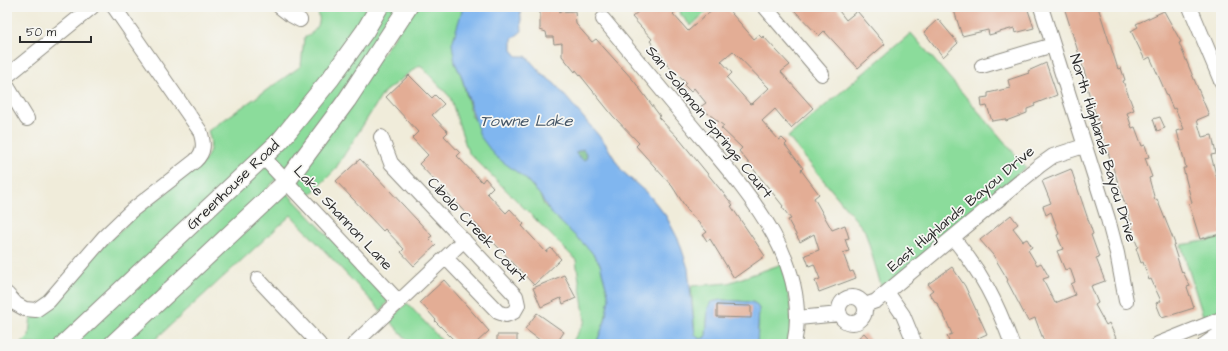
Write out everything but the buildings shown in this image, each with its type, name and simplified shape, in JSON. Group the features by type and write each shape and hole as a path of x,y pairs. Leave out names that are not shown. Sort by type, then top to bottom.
{"main road":[{"name":"Greenhouse Road","path":"64,344 264,158 280,141 332,78 379,7"},
{"name":"Greenhouse Road","path":"113,344 286,182 347,100 408,7"}],"street":[{"path":"7,76 92,7"},
{"path":"7,294 16,304 25,309 36,310 49,301 104,237 131,211 195,161 204,149 200,130 114,7"},
{"path":"280,7 288,14 300,20"},
{"path":"765,7 822,74"},
{"name":"North Highlands Bayou Drive","path":"1041,7 1115,246 1126,300"},
{"path":"1190,7 1221,81"},
{"name":"San Solomon Springs Court","path":"602,19 737,180 760,212 780,249 790,273 798,318 794,344"},
{"path":"982,66 1053,45"},
{"path":"7,86 27,119"},
{"name":"Cibolo Creek Court","path":"381,137 391,163 516,296 518,305 514,312 506,315 498,312 446,258"},
{"name":"East Highlands Bayou Drive","path":"865,306 876,301 888,292 1053,156 1084,146"},
{"name":"Lake Shannon Lane","path":"264,158 398,302"},
{"path":"953,238 986,282 1012,344"},
{"path":"354,344 464,240"},
{"path":"258,279 319,344"},
{"path":"888,292 903,315 915,344"},
{"path":"847,298 859,299 865,306 864,316 857,323 848,323 844,321 840,314 840,305 847,298"},
{"path":"798,318 840,314"},
{"path":"1158,344 1221,319"},
{"path":"1204,344 1221,334"}],"green space":[{"path":"315,7 402,7 289,166 247,210 104,344 21,344 29,336 31,314 135,217 202,164 207,156 211,144 208,131 301,66 304,38 316,29 319,21 318,12"},
{"path":"415,7 463,7 459,24 455,63 461,75 472,116 515,170 526,179 540,195 544,205 590,250 600,264 609,298 605,321 596,344 571,344 585,321 576,260 468,152 450,97 420,65 384,92 334,171 310,195 298,183 298,175"},
{"path":"679,7 711,7 691,26 681,15"},
{"path":"911,33 1026,167 882,289 865,231 788,137"},
{"path":"583,149 587,155 586,160 583,160 576,154 576,152"},
{"path":"279,194 288,194 386,296 388,301 381,311 291,215 150,344 121,344"},
{"path":"1221,238 1221,315 1205,322 1181,245"},
{"path":"782,264 787,284 791,314 789,344 757,344 759,309 756,304 752,302 721,300 711,302 708,308 706,337 700,340 695,335 691,286 728,283"},
{"path":"407,303 445,344 411,344 389,320"}],"water":[{"name":"Towne Lake","path":"463,7 520,7 522,31 512,39 512,50 517,56 526,56 542,74 555,84 605,143 622,171 650,196 666,216 679,241 688,268 695,335 700,339 706,337 708,308 711,302 721,300 752,302 756,304 759,309 757,344 596,344 605,321 609,298 600,264 590,250 550,212 540,195 526,179 495,156 480,136 461,75 455,63 452,44","holes":["583,149 587,155 586,159 583,160 576,154 576,152"]}]}
